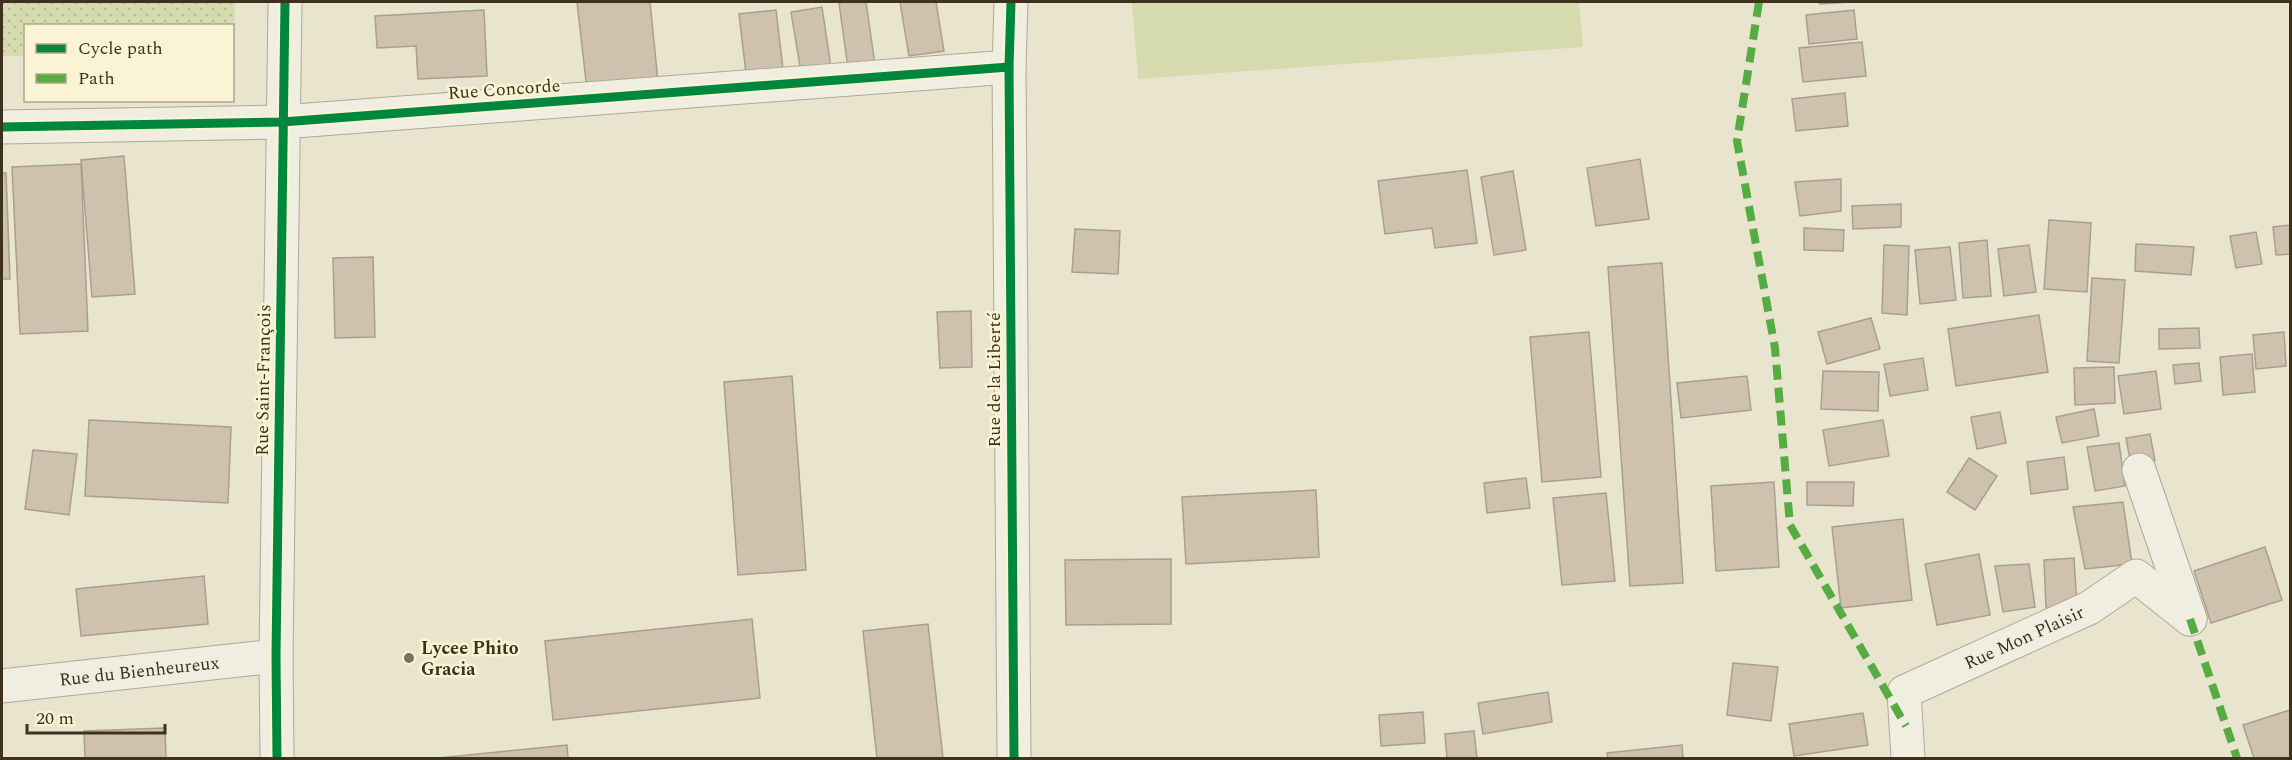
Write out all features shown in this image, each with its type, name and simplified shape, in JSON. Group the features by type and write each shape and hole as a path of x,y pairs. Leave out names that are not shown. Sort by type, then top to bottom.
{"street":[{"name":"Rue Saint-François","path":"277,759 276,656 285,2"},
{"name":"Rue de la Liberté","path":"1011,2 1009,67 1014,759"},
{"name":"Rue Concorde","path":"2,127 282,122 1009,67"},
{"name":"Rue Mon Plaisir","path":"1908,759 1904,692 2089,608 2136,576 2190,620 2139,470"},
{"name":"Rue du Bienheureux","path":"2,686 276,656"}],"green space":[{"path":"2,2 235,2 234,60 234,24 24,24 24,56 2,56"},
{"path":"1132,2 1579,2 1583,47 1138,79"}],"building":[{"path":"577,2 650,2 658,82 587,90"},
{"path":"866,2 875,65 848,68 839,3"},
{"path":"900,2 936,2 944,51 909,56"},
{"path":"1819,2 1850,2 1820,4"},
{"path":"822,7 832,74 802,78 791,12"},
{"path":"484,10 487,76 418,79 416,46 377,48 375,16"},
{"path":"776,10 784,77 747,82 739,14"},
{"path":"1854,10 1857,39 1809,44 1806,15"},
{"path":"1862,42 1866,76 1803,82 1799,48"},
{"path":"1845,93 1848,126 1796,131 1792,99"},
{"path":"124,156 135,294 92,297 81,160"},
{"path":"1640,159 1649,219 1596,226 1587,168"},
{"path":"81,164 88,331 20,334 12,167"},
{"path":"1467,170 1477,243 1435,248 1432,228 1385,234 1378,181"},
{"path":"1513,171 1526,250 1494,255 1481,177"},
{"path":"2,173 6,173 10,279 2,279"},
{"path":"1841,179 1841,211 1800,216 1795,182"},
{"path":"1901,204 1901,227 1853,229 1852,206"},
{"path":"2049,220 2091,223 2087,292 2044,289"},
{"path":"2290,225 2290,254 2276,255 2273,227"},
{"path":"1804,228 1844,230 1843,251 1804,250"},
{"path":"1075,229 1120,231 1118,274 1072,272"},
{"path":"2256,232 2262,264 2236,268 2230,236"},
{"path":"1987,240 1991,296 1963,298 1959,243"},
{"path":"2136,244 2194,247 2191,275 2135,271"},
{"path":"1884,245 1909,246 1907,315 1882,313"},
{"path":"2029,245 2036,292 2004,296 1998,249"},
{"path":"1950,247 1956,300 1920,304 1915,250"},
{"path":"373,257 375,337 335,338 333,258"},
{"path":"1662,263 1683,583 1630,586 1608,267"},
{"path":"2092,278 2125,280 2119,363 2087,361"},
{"path":"971,311 972,367 940,368 937,312"},
{"path":"2039,315 2048,372 1956,386 1948,329"},
{"path":"1871,318 1880,349 1827,364 1818,332"},
{"path":"2199,328 2200,348 2159,349 2159,329"},
{"path":"1589,332 1601,477 1542,482 1530,337"},
{"path":"2284,332 2286,366 2256,369 2253,335"},
{"path":"2252,354 2255,392 2223,395 2220,357"},
{"path":"1923,358 1928,390 1890,396 1884,364"},
{"path":"2199,363 2201,381 2175,384 2173,365"},
{"path":"2114,367 2115,403 2075,405 2074,368"},
{"path":"1823,371 1879,372 1878,411 1821,409"},
{"path":"2156,371 2161,409 2124,414 2118,376"},
{"path":"792,376 806,570 738,575 724,382"},
{"path":"1747,376 1751,410 1681,418 1677,383"},
{"path":"2094,409 2099,436 2062,443 2056,417"},
{"path":"2000,412 2006,443 1977,449 1971,417"},
{"path":"89,420 231,427 228,503 85,496"},
{"path":"1883,420 1889,456 1829,466 1823,430"},
{"path":"2150,434 2155,461 2131,465 2126,438"},
{"path":"2119,443 2125,486 2095,491 2087,447"},
{"path":"33,450 77,454 69,515 25,509"},
{"path":"2064,457 2068,489 2031,494 2027,462"},
{"path":"1969,458 1997,476 1975,510 1947,492"},
{"path":"1526,478 1530,508 1487,513 1484,483"},
{"path":"1774,482 1779,567 1716,571 1711,486"},
{"path":"1807,482 1854,482 1853,506 1807,505"},
{"path":"1316,490 1319,557 1186,564 1182,497"},
{"path":"1606,493 1615,581 1562,585 1553,498"},
{"path":"2123,502 2132,564 2085,569 2073,507"},
{"path":"1903,519 1912,600 1841,608 1832,527"},
{"path":"2265,547 2282,600 2211,623 2194,571"},
{"path":"1979,554 1990,615 1937,625 1925,564"},
{"path":"2074,558 2077,606 2046,608 2044,560"},
{"path":"1171,559 1171,624 1066,625 1065,560"},
{"path":"2029,564 2035,607 2003,612 1995,566"},
{"path":"204,576 208,624 81,636 76,589"},
{"path":"752,619 760,698 553,720 545,641"},
{"path":"928,624 943,758 877,758 863,631"},
{"path":"1733,663 1778,667 1771,721 1727,715"},
{"path":"1548,692 1552,722 1483,734 1478,703"},
{"path":"2290,710 2290,758 2254,758 2243,725"},
{"path":"1423,712 1425,743 1381,746 1379,715"},
{"path":"1863,713 1868,745 1794,756 1789,724"},
{"path":"165,728 166,758 85,758 84,731"},
{"path":"1474,731 1477,758 1447,758 1445,734"},
{"path":"567,745 568,758 438,758"},
{"path":"1682,745 1683,758 1608,758 1607,753"}],"marked path":[{"path":"1759,2 1737,141 1775,348 1790,525 1906,726"},
{"path":"2190,619 2237,758"}],"cycle path":[{"path":"277,758 276,656 285,2"},
{"path":"1011,2 1009,67 1014,758"},
{"path":"2,127 282,122 1009,67"}],"place":[{"name":"Lycee Phito Gracia","path":"409,658"}]}
